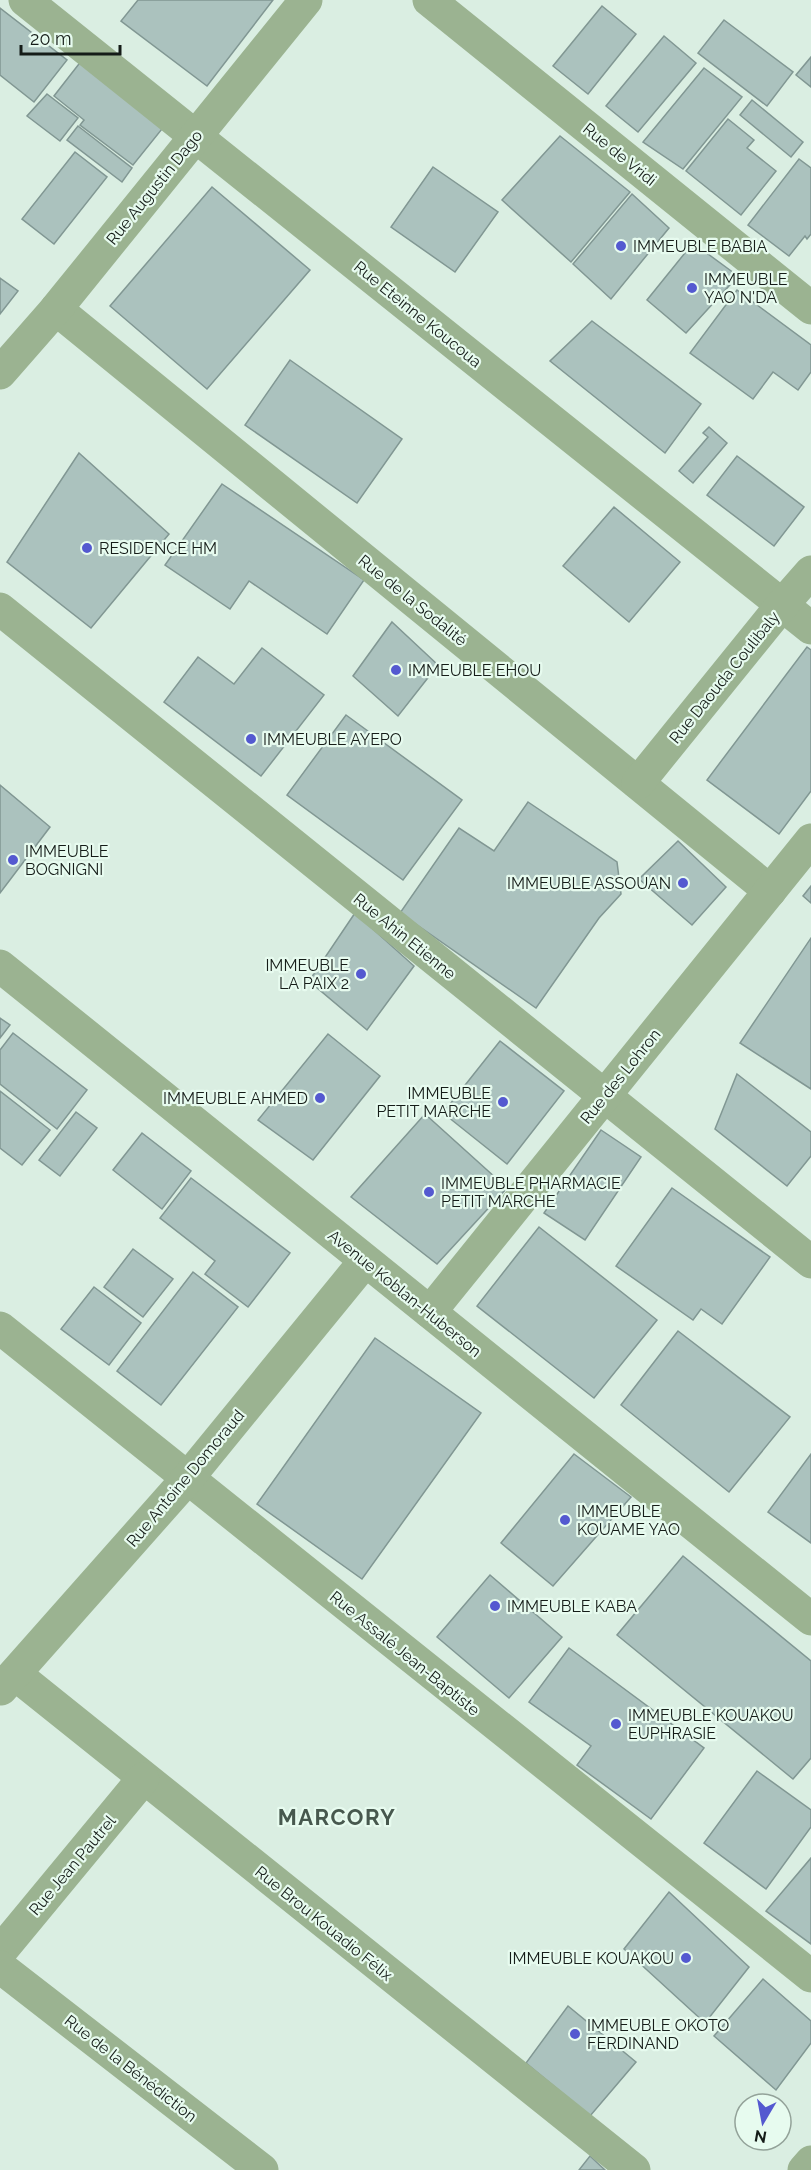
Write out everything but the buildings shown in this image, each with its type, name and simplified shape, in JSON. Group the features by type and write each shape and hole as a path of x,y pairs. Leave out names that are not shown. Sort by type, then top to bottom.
{"street":[{"name":"Rue Eteinne Koucoua","path":"25,0 811,628"},
{"name":"Rue Augustin Dago","path":"0,374 56,309 306,0"},
{"name":"Rue de Vridi","path":"429,0 811,308"},
{"name":"Rue de la Sodalité","path":"56,309 770,891"},
{"name":"Rue Daouda Coulibaly","path":"638,783 811,572"},
{"name":"Rue Ahin Etienne","path":"0,609 811,1262"},
{"name":"Rue des Lohron","path":"430,1312 811,840"},
{"name":"Avenue Koblan-Huberson","path":"0,966 811,1619"},
{"name":"Rue Antoine Domoraud","path":"7,1682 187,1479 365,1260"},
{"name":"Rue Assalé Jean-Baptiste","path":"0,1328 811,1976"},
{"name":"Rue Brou Kouadio Félix","path":"7,1682 143,1779 634,2170"},
{"name":"Rue Jean Pautrel","path":"0,1952 143,1779"},
{"name":"Rue de la Bénédiction","path":"0,1967 262,2170"},
{"path":"804,2170 811,2162"}],"place":[{"name":"IMMEUBLE BABIA","path":"621,246"},
{"name":"IMMEUBLE YAO N'DA","path":"692,288"},
{"name":"RESIDENCE HM","path":"87,548"},
{"name":"IMMEUBLE EHOU","path":"396,670"},
{"name":"IMMEUBLE AYEPO","path":"251,739"},
{"name":"IMMEUBLE BOGNIGNI","path":"13,860"},
{"name":"IMMEUBLE ASSOUAN","path":"683,883"},
{"name":"IMMEUBLE LA PAIX 2","path":"361,974"},
{"name":"IMMEUBLE AHMED","path":"320,1098"},
{"name":"IMMEUBLE PETIT MARCHE","path":"503,1102"},
{"name":"IMMEUBLE PHARMACIE PETIT MARCHE","path":"429,1192"},
{"name":"IMMEUBLE KOUAME YAO","path":"565,1520"},
{"name":"IMMEUBLE KABA","path":"495,1606"},
{"name":"IMMEUBLE KOUAKOU EUPHRASIE","path":"616,1724"},
{"name":"IMMEUBLE KOUAKOU","path":"686,1958"},
{"name":"IMMEUBLE OKOTO FERDINAND","path":"575,2034"}],"district":[{"name":"MARCORY","path":"337,1817"}]}
